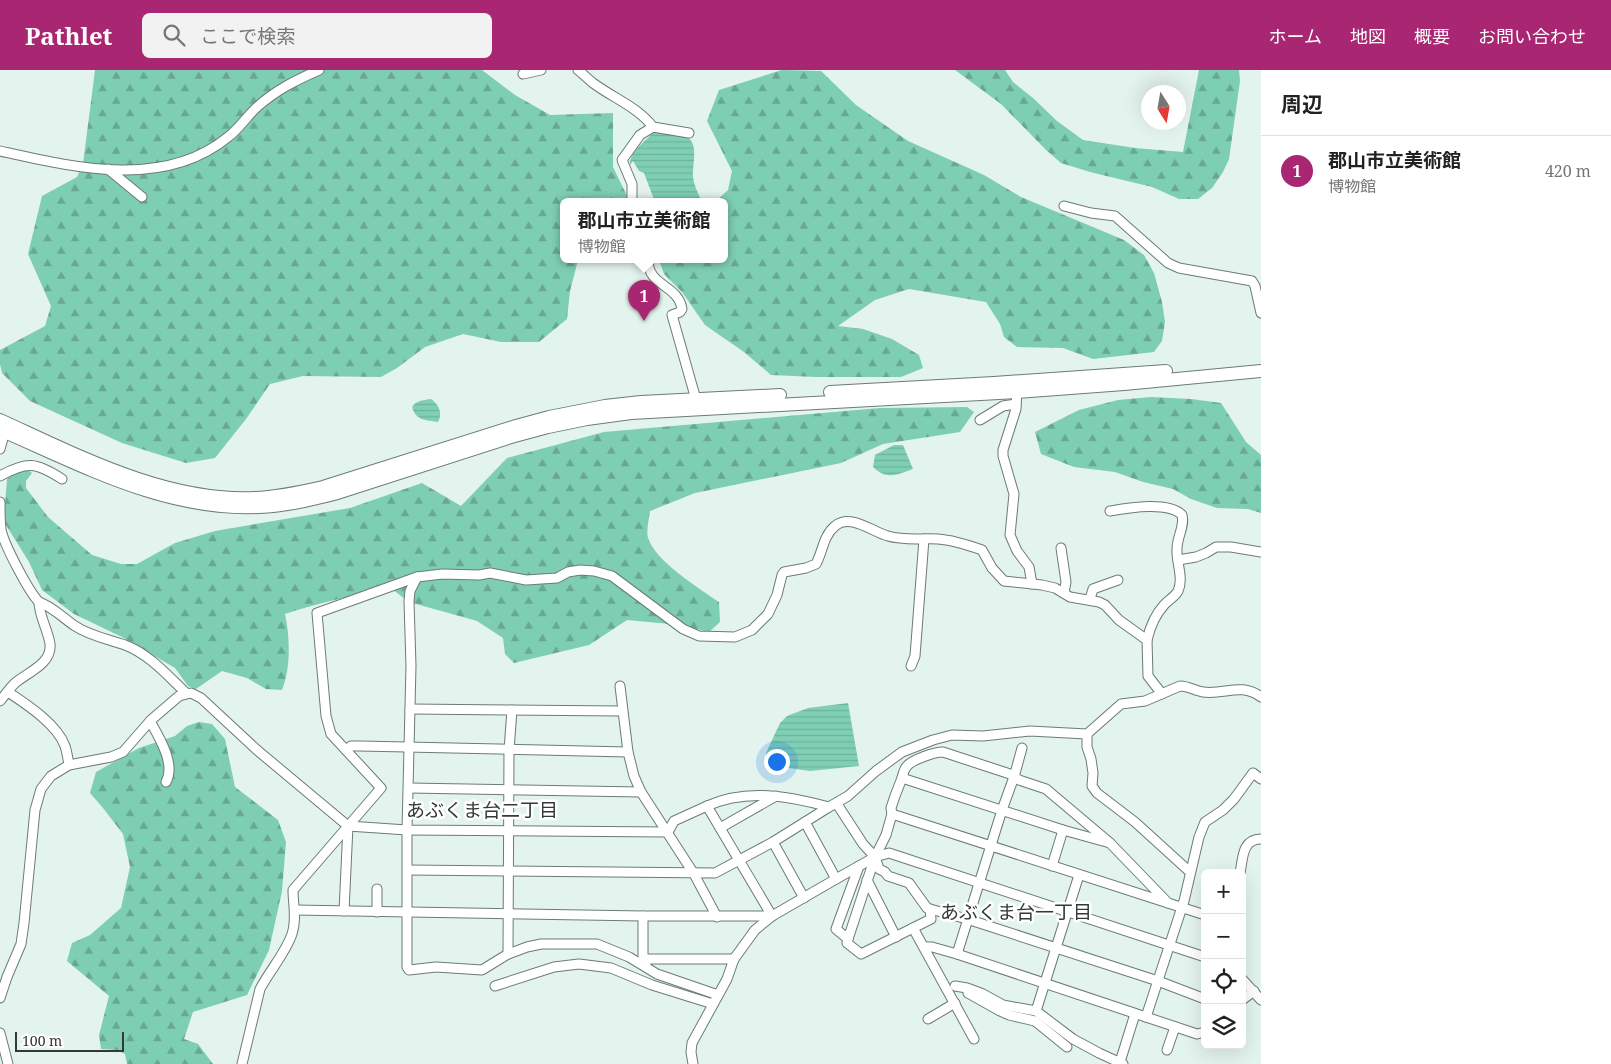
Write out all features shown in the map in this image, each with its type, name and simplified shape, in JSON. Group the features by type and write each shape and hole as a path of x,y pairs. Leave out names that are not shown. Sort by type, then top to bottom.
{"street":[{"path":"0,150 75,167 146,169 174,164 207,151 228,137 258,107 286,85 319,70"},
{"path":"523,75 541,70"},
{"path":"578,70 594,84 643,116 653,127 689,133"},
{"path":"632,198 632,184 622,160 640,136 653,127"},
{"path":"108,169 142,197"},
{"path":"1064,206 1091,214 1115,216 1168,263 1178,268 1213,276 1252,281 1255,286 1261,313"},
{"path":"648,263 653,276 677,294 681,302 682,309 680,312 672,315 697,404"},
{"path":"980,420 1003,406 1017,392 1261,363"},
{"path":"0,449 3,426 136,478 165,487 205,495 255,498 323,488 516,426 549,417 605,406 1017,392 1261,371"},
{"path":"1017,392 1003,456 1014,494 1010,535 1017,551 1029,566 1032,584"},
{"path":"0,476 20,466 35,465 44,467 62,479"},
{"path":"0,502 0,527 8,549 39,602 39,608 48,632 50,649 49,655 44,661 31,673 16,682 0,701"},
{"path":"1110,511 1129,507 1155,506 1179,511 1182,514 1183,520 1177,549 1180,575 1179,586 1177,593 1164,605 1156,617 1147,640 1148,676 1162,694"},
{"path":"242,1064 260,989 292,934 295,910 293,890 381,788 331,734 327,722 317,612 417,577 442,574 479,575 490,573 526,580 557,578 568,572 580,570 594,571 612,576 682,629 699,636 735,637 752,630 768,614 784,572 816,564 823,542 835,526 841,523 855,522 876,533 892,537 946,540 982,550 992,568 1004,581 1055,588 1070,596 1105,605 1119,620 1147,640"},
{"path":"911,666 915,656 924,539"},
{"path":"1178,560 1206,554 1216,547 1231,547 1261,552"},
{"path":"1061,548 1066,582 1064,593"},
{"path":"417,577 410,591 409,600 411,666 407,830 407,967 409,970 436,967 482,970 508,954 541,944 597,944 646,963 734,959"},
{"path":"1090,600 1093,589 1118,580"},
{"path":"39,602 48,606 75,626 98,637 127,646 147,658 186,694"},
{"path":"620,686 628,752 634,776 641,792 694,874 717,916"},
{"path":"408,870 715,873 773,842 833,806 864,783 876,770 902,752 933,740 952,736 983,736 1030,731 1087,734 1121,704 1145,702 1180,686 1186,686 1202,692 1251,690 1261,696"},
{"path":"8,692 42,717 60,735 65,745 69,765"},
{"path":"0,998 6,977 21,944 37,798 40,789 52,776 69,765 111,757 123,752 150,721 179,696 186,694 191,693 201,698 257,750 348,826 407,830 668,832"},
{"path":"410,709 622,711"},
{"path":"508,954 509,750 512,710"},
{"path":"150,721 159,738 168,766 168,780 166,782"},
{"path":"1087,734 1087,747 1093,773 1092,786 1097,793 1135,822 1190,872"},
{"path":"346,750 351,746 628,752"},
{"path":"957,954 1022,748"},
{"path":"930,909 932,919 861,954 846,943 874,857 886,835 895,796 905,768 934,753 942,752 1010,774 1046,789 1110,843 1168,903"},
{"path":"1146,1016 1182,908 1199,836 1205,822 1229,805 1253,773 1261,779"},
{"path":"902,778 1063,830 1110,843"},
{"path":"409,788 641,792"},
{"path":"668,832 674,821 721,799 736,796 789,797 833,806 874,857 879,869 888,876 909,883 927,908 968,919 1158,981 1201,997"},
{"path":"720,828 776,796"},
{"path":"707,806 772,916"},
{"path":"892,814 1202,914"},
{"path":"805,822 836,878"},
{"path":"344,911 348,826"},
{"path":"1052,866 1063,830"},
{"path":"1241,869 1244,849 1247,844 1255,839 1261,839"},
{"path":"773,842 804,898"},
{"path":"693,1064 690,1052 692,1043 727,979 734,959 755,930 772,916 836,878 874,857 889,853 1201,956"},
{"path":"848,938 836,929 859,866"},
{"path":"1036,1011 1079,875"},
{"path":"867,880 896,937"},
{"path":"377,889 377,912"},
{"path":"295,910 643,916 772,916"},
{"path":"643,916 643,958 656,974 718,995"},
{"path":"914,928 974,1039"},
{"path":"925,947 957,954 1175,1027 1197,1034 1201,1033"},
{"path":"496,986 554,967 588,964 611,968 652,985 713,1004"},
{"path":"1246,983 1261,1000"},
{"path":"1067,1047 1036,1021 1000,1011 955,986 983,994 1003,1005 1036,1011 1073,1039 1100,1054 1122,1063 1135,1014"},
{"path":"1246,997 1254,992"},
{"path":"928,1019 955,1003"},
{"path":"1167,1050 1175,1027"},
{"path":"0,1033 8,1064"}],"green space":[{"path":"95,70 482,70 515,95 550,115 613,113 613,167 628,198 560,198 560,263 577,263 570,291 567,319 539,342 501,342 463,334 425,347 397,368 381,377 303,376 270,384 246,419 215,458 186,463 122,443 30,401 2,373 0,350 45,326 51,306 28,254 42,196 77,177 83,164"},
{"path":"782,70 821,71 856,105 908,141 984,175 1021,197 1124,240 1144,255 1154,273 1165,322 1162,341 1154,352 1093,359 1063,348 1017,347 1004,337 1000,324 986,302 909,289 875,300 838,326 863,329 892,339 919,355 923,368 901,377 771,375 744,352 705,325 682,292 664,274 660,263 728,263 728,198 719,198 728,190 732,171 707,121 719,90"},
{"path":"955,70 1005,70 1013,82 1057,121 1083,140 1135,148 1183,152 1199,70 1239,70 1240,81 1229,159 1212,188 1198,199 1179,199 1152,187 1061,163 1001,104"},
{"path":"1151,397 1221,403 1246,442 1261,455 1261,513 1248,509 1217,508 1191,499 1173,489 1143,482 1115,472 1074,467 1041,454 1035,432 1079,410 1118,400"},
{"path":"967,407 974,412 960,432 883,444 841,463 695,493 650,511 647,535 652,547 679,574 719,602 720,622 709,632 680,625 627,620 589,645 514,663 505,654 503,638 477,621 409,602 392,589 338,599 285,614 289,652 287,672 282,690 266,689 247,678 222,671 196,689 188,686 175,668 122,637 74,614 42,590 29,562 6,525 4,518 7,479 16,473 28,470 32,473 26,481 26,488 48,517 92,555 121,564 137,564 175,543 215,531 350,508 422,483 461,506 507,458 604,432 880,408"},
{"path":"199,722 212,724 225,739 235,787 278,820 286,842 282,891 269,950 247,995 193,1012 184,1039 198,1044 213,1064 127,1064 125,1054 117,1050 101,1049 99,1035 109,996 67,961 72,943 90,935 121,908 130,867 123,834 90,793 96,772 139,748 175,736 187,726"}],"shaded area":[{"path":"665,132 685,136 690,139 694,148 693,177 700,198 653,198 644,173 639,171 633,161 630,165 632,156 653,133"},
{"path":"431,399 439,409 438,422 419,417 412,407 418,402"},
{"path":"894,445 903,445 913,469 892,475 882,474 873,467 875,455"},
{"path":"848,703 859,766 810,771 767,765 766,753 780,723 787,716 808,708"}],"place":[{"name":"郡山市立美術館","path":"644,321"}],"district":[{"name":"あぶくま台二丁目","path":"482,810"},
{"name":"あぶくま台一丁目","path":"1016,912"}]}
